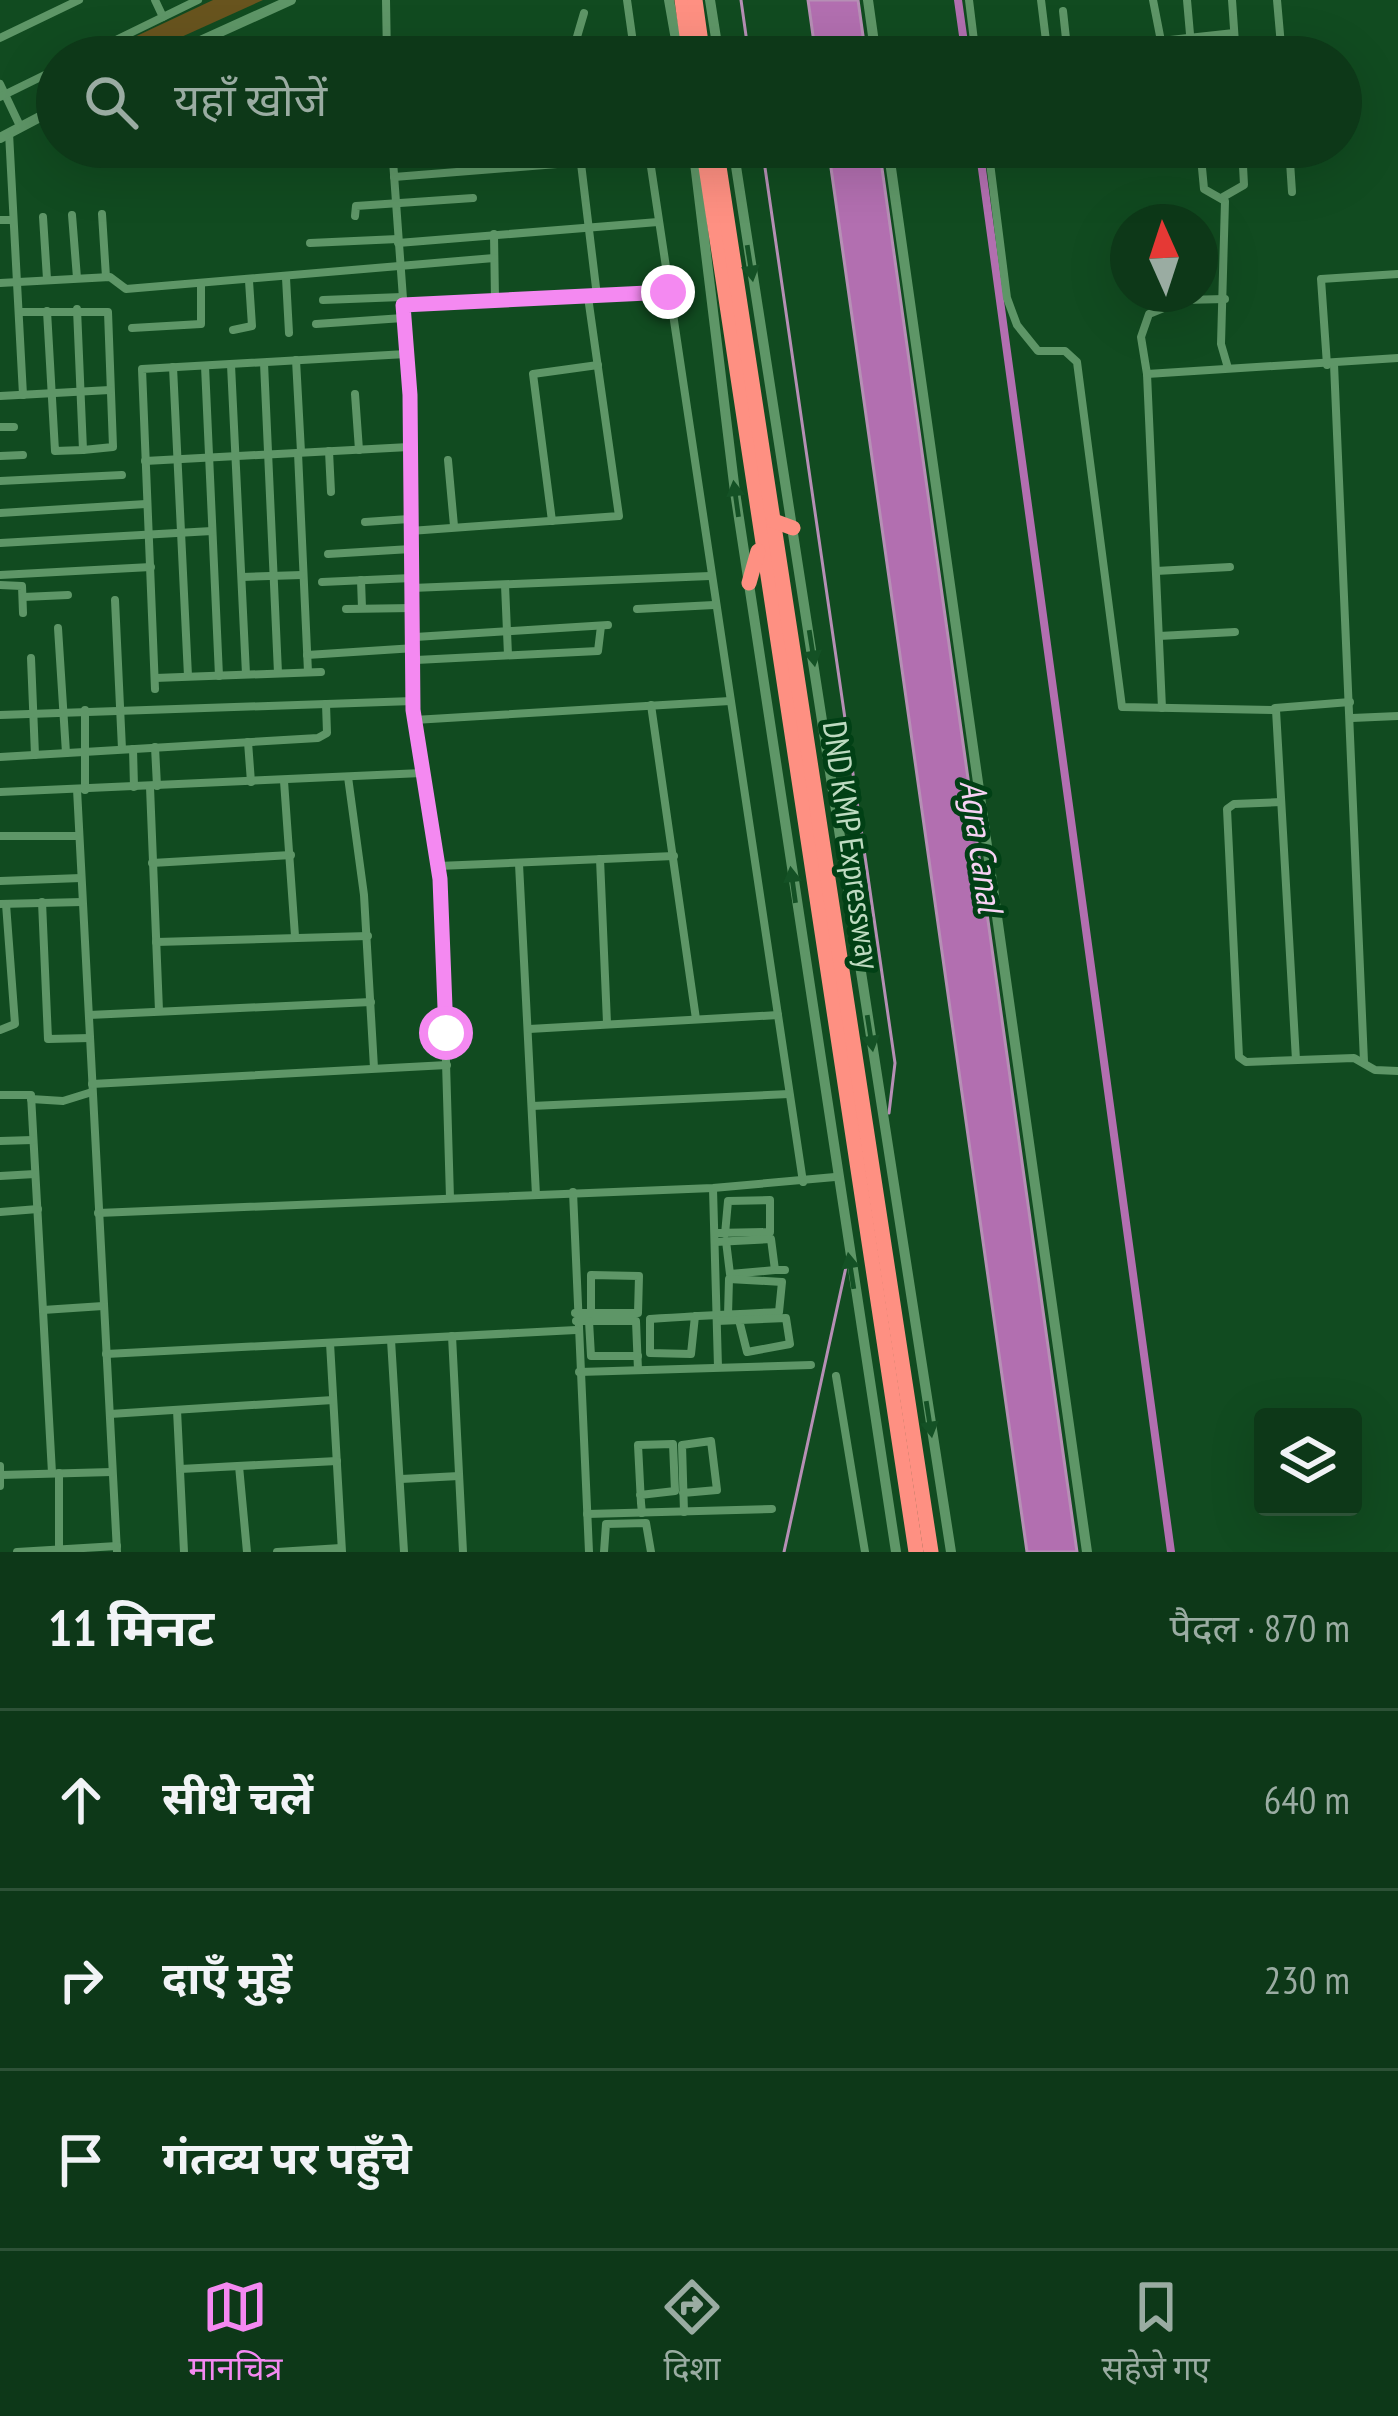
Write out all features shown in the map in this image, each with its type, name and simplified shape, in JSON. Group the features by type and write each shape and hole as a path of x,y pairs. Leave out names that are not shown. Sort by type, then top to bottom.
{"highway":[{"path":"682,0 687,36"},
{"path":"695,0 700,36"},
{"name":"DND KMP Expressway","path":"706,168 916,1552"},
{"name":"DND KMP Expressway","path":"719,168 931,1552"},
{"path":"774,521 793,528"},
{"path":"748,583 760,542"}],"street":[{"path":"0,38 79,0"},
{"path":"155,0 163,17"},
{"path":"124,36 197,0"},
{"path":"198,36 276,0"},
{"path":"211,36 291,0"},
{"path":"386,0 387,36"},
{"path":"627,0 632,36"},
{"path":"669,0 675,36"},
{"path":"710,0 716,36"},
{"path":"868,0 873,36"},
{"path":"968,0 973,36"},
{"path":"1042,0 1046,36"},
{"path":"1154,0 1158,36"},
{"path":"1186,0 1190,36"},
{"path":"1216,36 1234,34 1232,0"},
{"path":"1277,0 1280,36"},
{"path":"1063,11 1066,36"},
{"path":"575,36 584,14"},
{"path":"3,95 36,79"},
{"path":"0,84 9,130 23,395"},
{"path":"9,130 36,116"},
{"path":"393,168 406,354 414,720 438,866 450,1198"},
{"path":"394,177 480,168"},
{"path":"410,531 620,514 598,365 583,168"},
{"path":"651,168 803,1182"},
{"path":"696,168 748,583 835,1178 896,1552"},
{"path":"736,168 951,1552"},
{"path":"891,168 1088,1552"},
{"path":"991,168 1013,318 1038,351 1065,351 1077,362 1124,709 1275,708 1350,702"},
{"path":"1202,168 1204,189 1223,197"},
{"path":"1223,197 1244,185 1243,168"},
{"path":"1290,168 1292,191"},
{"path":"1223,197 1221,344 1228,368"},
{"path":"355,216 356,206 473,198"},
{"path":"102,214 106,277"},
{"path":"72,215 77,278"},
{"path":"43,217 47,279"},
{"path":"0,220 13,220"},
{"path":"310,243 658,222"},
{"path":"494,234 495,300"},
{"path":"0,250 15,250"},
{"path":"0,283 106,277 116,278 125,290 494,258"},
{"path":"1364,1062 1351,718 1331,364 1321,279 1398,274"},
{"path":"286,278 289,333"},
{"path":"233,330 252,326 249,281"},
{"path":"132,328 201,324 201,284"},
{"path":"323,300 495,300 668,292"},
{"path":"1162,708 1147,374 1141,337 1149,314 1183,300 1225,299"},
{"path":"19,312 46,310 77,309 107,312 112,448 54,450 46,310"},
{"path":"77,309 83,450"},
{"path":"316,323 404,318"},
{"path":"155,689 141,373 173,367 406,354"},
{"path":"1147,374 1398,358"},
{"path":"296,360 308,672"},
{"path":"264,363 278,673"},
{"path":"231,365 246,674"},
{"path":"552,521 533,374 598,365"},
{"path":"205,366 219,676"},
{"path":"173,367 188,676"},
{"path":"0,396 110,390"},
{"path":"355,394 359,450"},
{"path":"0,427 14,427"},
{"path":"146,461 409,447"},
{"path":"329,451 331,492"},
{"path":"0,456 23,454"},
{"path":"448,460 454,526"},
{"path":"0,481 122,475"},
{"path":"0,513 146,504"},
{"path":"365,522 409,519"},
{"path":"0,542 212,531"},
{"path":"328,554 411,550"},
{"path":"0,575 151,567"},
{"path":"1156,571 1229,567"},
{"path":"242,577 302,575"},
{"path":"322,582 505,585 710,576"},
{"path":"361,580 362,609"},
{"path":"0,586 20,584 23,613"},
{"path":"505,585 508,655"},
{"path":"23,597 68,596"},
{"path":"116,600 120,710 134,787"},
{"path":"637,609 714,605"},
{"path":"346,609 413,608"},
{"path":"415,637 604,626 598,651 416,660"},
{"path":"58,628 66,753"},
{"path":"1160,636 1235,632"},
{"path":"308,655 416,648"},
{"path":"31,658 34,755"},
{"path":"155,678 321,672"},
{"path":"0,715 413,701"},
{"path":"414,720 730,701"},
{"path":"0,757 322,737 328,728 326,703"},
{"path":"651,705 696,1019"},
{"path":"1275,708 1296,1060"},
{"path":"17,1552 117,1549 81,878 86,710"},
{"path":"1351,718 1398,716"},
{"path":"248,742 250,782"},
{"path":"155,747 152,863 159,1011"},
{"path":"0,792 422,773"},
{"path":"348,777 368,936 374,1068"},
{"path":"284,781 295,936"},
{"path":"1282,802 1234,804 1226,812 1238,1054 1246,1063 1364,1062 1375,1070 1398,1071"},
{"path":"0,836 80,836"},
{"path":"152,863 291,855"},
{"path":"438,866 674,856"},
{"path":"600,859 607,1023"},
{"path":"519,864 536,1195"},
{"path":"0,881 81,878"},
{"path":"42,902 48,1039 90,1038"},
{"path":"0,1030 15,1024 3,904 82,902"},
{"path":"156,942 368,936"},
{"path":"89,1015 370,1002"},
{"path":"529,1029 778,1015"},
{"path":"0,1095 64,1101 92,1088 447,1065"},
{"path":"532,1106 789,1094"},
{"path":"32,1099 58,1550"},
{"path":"0,1141 33,1140"},
{"path":"0,1176 35,1174"},
{"path":"98,1213 713,1188 835,1178"},
{"path":"713,1188 720,1237 730,1274 780,1270 771,1240 720,1237"},
{"path":"573,1192 589,1552"},
{"path":"718,1367 720,1237 728,1201 770,1200 770,1232 720,1237"},
{"path":"0,1212 38,1209"},
{"path":"106,1354 452,1336 590,1317 638,1313 639,1276 591,1275 590,1317 591,1356 638,1356"},
{"path":"695,1316 691,1354 650,1353 650,1319 695,1316 721,1317 779,1312 782,1282 729,1279 721,1317"},
{"path":"43,1310 103,1306"},
{"path":"590,1317 636,1321 638,1370"},
{"path":"721,1317 786,1318 790,1345 747,1352 739,1320"},
{"path":"452,1336 464,1552"},
{"path":"391,1340 404,1552"},
{"path":"277,1552 342,1550 330,1343"},
{"path":"579,1372 812,1365"},
{"path":"836,1376 865,1552"},
{"path":"110,1414 333,1400"},
{"path":"177,1410 184,1552"},
{"path":"683,1493 717,1490 711,1441 682,1445 683,1493 684,1511"},
{"path":"640,1496 675,1491 673,1444 638,1445 640,1496 642,1513"},
{"path":"180,1469 337,1461"},
{"path":"0,1466 0,1486"},
{"path":"239,1466 247,1552"},
{"path":"1,1475 112,1472"},
{"path":"401,1479 460,1476"},
{"path":"587,1514 772,1509"},
{"path":"604,1552 604,1525 646,1523 651,1552"}],"shaded area":[{"path":"213,0 263,0 183,36 137,36"},
{"path":"808,0 858,0 863,36 813,36"},
{"path":"831,168 882,168 1077,1552 1027,1552"}],"waterway":[{"path":"741,0 746,36"},
{"path":"958,0 963,36"},
{"path":"765,168 895,1063 889,1113"},
{"path":"982,168 1171,1552"},
{"path":"784,1552 846,1267"}],"route":[{"path":"446,1033 440,879 413,710 410,395 403,305 668,292"}],"water label":[{"name":"Agra Canal","path":"982,846"}]}
